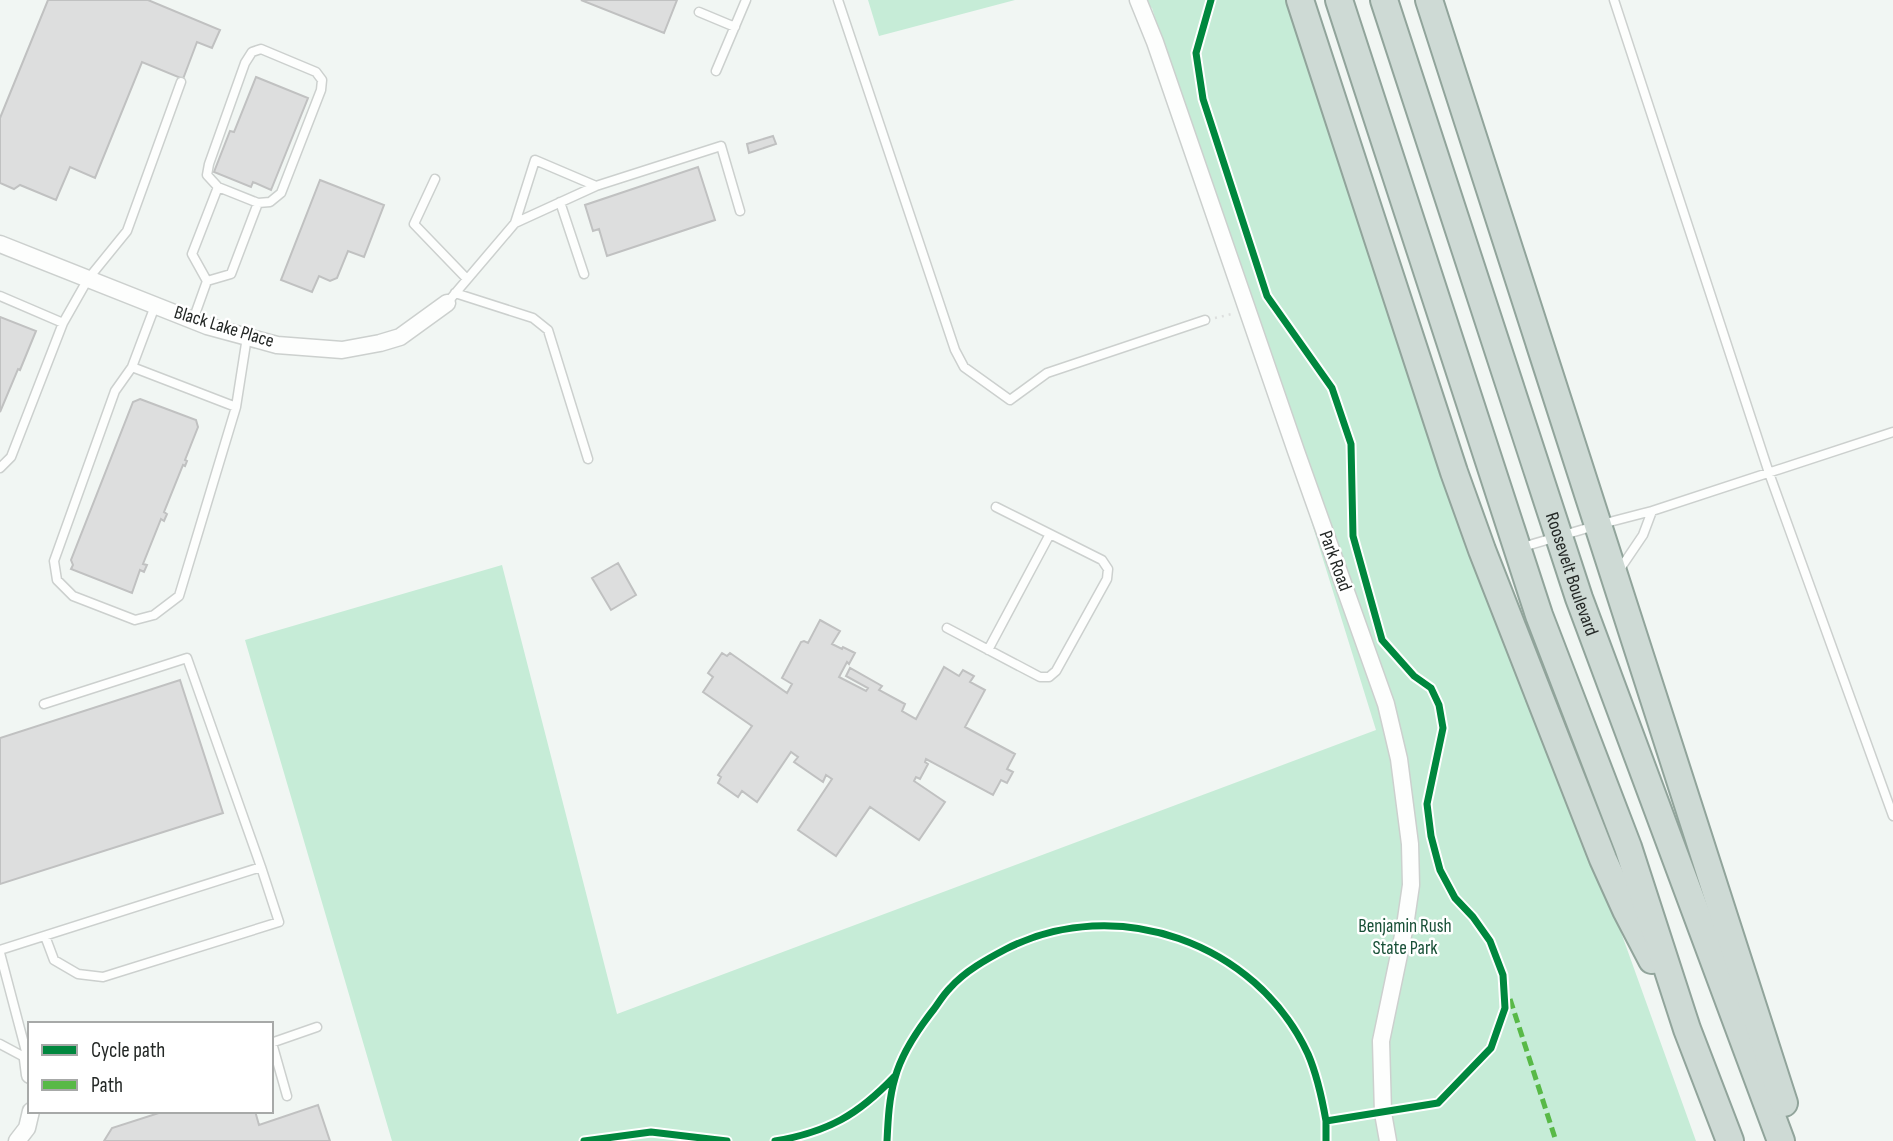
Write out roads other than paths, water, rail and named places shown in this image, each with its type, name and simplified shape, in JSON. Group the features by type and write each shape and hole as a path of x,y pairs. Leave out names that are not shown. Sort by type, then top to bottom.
{"highway":[{"path":"1300,0 1482,550 1603,859 1687,1029"},
{"path":"1339,0 1516,549 1567,693 1628,847 1687,1029 1730,1141"},
{"name":"Roosevelt Boulevard","path":"1384,0 1611,688 1781,1141"},
{"name":"Roosevelt Boulevard","path":"1429,0 1796,1141"}],"street":[{"name":"Park Road","path":"1138,0 1156,42 1386,704 1399,759 1410,844 1411,885 1381,1041 1383,1113 1388,1141"},
{"name":"Black Lake Place","path":"0,244 207,326 277,345 342,350 380,344 400,337 451,298"},
{"path":"17,1141 27,1128 31,1113"}],"lane":[{"path":"716,71 746,0"},
{"path":"838,0 955,349 964,367 1010,400 1047,373 1205,320"},
{"path":"1614,0 1769,473 1893,816"},
{"path":"699,12 735,27"},
{"path":"261,50 316,72 322,80 321,90 281,193 270,202 258,203 218,187 207,175 245,63 252,52 261,50"},
{"path":"0,468 11,457 63,323 88,279 127,231 181,82"},
{"path":"515,223 596,186 720,146 740,211"},
{"path":"588,459 548,330 533,317 451,298 515,223 535,160 596,186"},
{"path":"435,179 414,224 467,279"},
{"path":"207,281 192,254 218,187"},
{"path":"560,202 584,274"},
{"path":"207,281 231,274 258,203"},
{"path":"192,320 207,281"},
{"path":"0,296 63,323"},
{"path":"155,306 132,368 114,391 54,561 57,580 73,596 135,620 154,615 178,596 236,407 247,337"},
{"path":"132,368 236,407"},
{"path":"1516,549 1652,511 1893,432"},
{"path":"947,628 1040,677 1049,677 1056,671 1107,579 1108,569 1102,561 996,507"},
{"path":"1615,577 1643,535 1652,511"},
{"path":"988,650 1050,534"},
{"path":"44,704 187,657 279,922 103,978 78,974 54,960 45,936"},
{"path":"28,1063 0,952 261,867"},
{"path":"273,1043 317,1027"},
{"path":"0,1044 28,1066"},
{"path":"273,1046 288,1096"}],"park label":[{"name":"Benjamin Rush State Park","path":"1405,937"}]}
